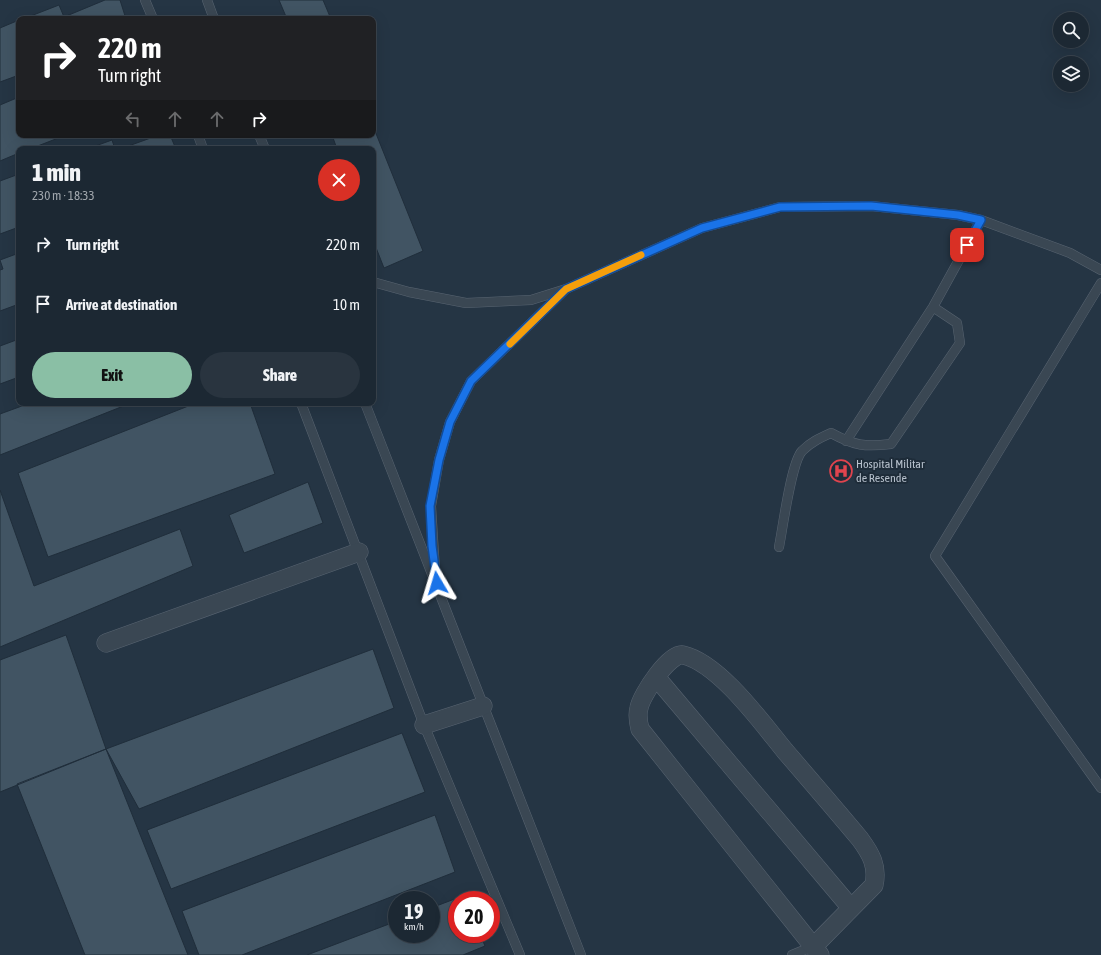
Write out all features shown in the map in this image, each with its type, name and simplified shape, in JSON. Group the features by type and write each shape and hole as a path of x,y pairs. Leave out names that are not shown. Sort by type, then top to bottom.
{"street":[{"path":"106,643 359,552"},
{"path":"676,654 682,654 694,659 710,669 736,692 860,839 873,858 877,874 874,885 851,908 817,950 640,728 638,719 640,704 656,677 669,660 676,654"},
{"path":"656,677 851,908"},
{"path":"424,725 483,706"}],"lane":[{"path":"145,0 152,16"},
{"path":"206,0 213,16"},
{"path":"376,283 409,292 466,303 531,300 566,289 702,228 780,207 871,206 958,215 981,220 1070,253 1101,270"},
{"path":"846,441 933,307 981,220"},
{"path":"1101,283 935,556 1101,788"},
{"path":"437,583 432,546 430,506 439,460 450,422 471,381 566,289"},
{"path":"779,547 792,477 801,452 814,440 831,433 846,441 867,446 891,444 960,343 957,323 933,307"},
{"path":"302,406 424,725 520,955"},
{"path":"366,406 437,583 483,706 581,955"},
{"path":"792,955 817,950"}],"building":[{"path":"105,0 120,0 125,16 66,16"},
{"path":"279,0 323,0 330,16 286,16"},
{"path":"59,5 64,16 31,16"},
{"path":"16,21 16,76 0,82 0,28"},
{"path":"16,98 16,138 58,138 38,146 16,146 16,154 0,161 0,105"},
{"path":"376,134 423,251 384,268 376,248 376,146 336,146 333,138 376,138"},
{"path":"151,138 171,138 175,146 128,146"},
{"path":"112,140 114,146 95,146"},
{"path":"16,175 16,228 0,234 0,181"},
{"path":"16,254 16,305 0,311 0,270 3,269 0,260"},
{"path":"16,340 16,378 0,384 0,346"},
{"path":"22,406 123,406 0,455 0,414"},
{"path":"188,406 251,406 275,474 48,557 18,473"},
{"path":"308,482 323,523 244,553 229,515"},
{"path":"0,490 34,586 180,529 193,566 0,647"},
{"path":"66,635 106,749 0,792 0,660"},
{"path":"373,649 394,708 139,809 106,749"},
{"path":"402,733 425,792 171,889 147,830"},
{"path":"106,749 188,955 85,955 17,784"},
{"path":"435,815 455,872 406,891 388,891 388,898 242,955 199,955 182,911"},
{"path":"448,902 448,943 484,943 485,946 463,955 307,955 388,924 388,943 440,943 440,905"}],"slow traffic":[{"path":"510,344 566,289 641,255"}],"place":[{"name":"Hospital Militar de Resende","path":"841,471"}],"route":[{"path":"437,583 432,546 430,506 439,460 450,422 471,381 566,289 702,228 780,207 871,206 958,215 981,220 967,245"}]}
